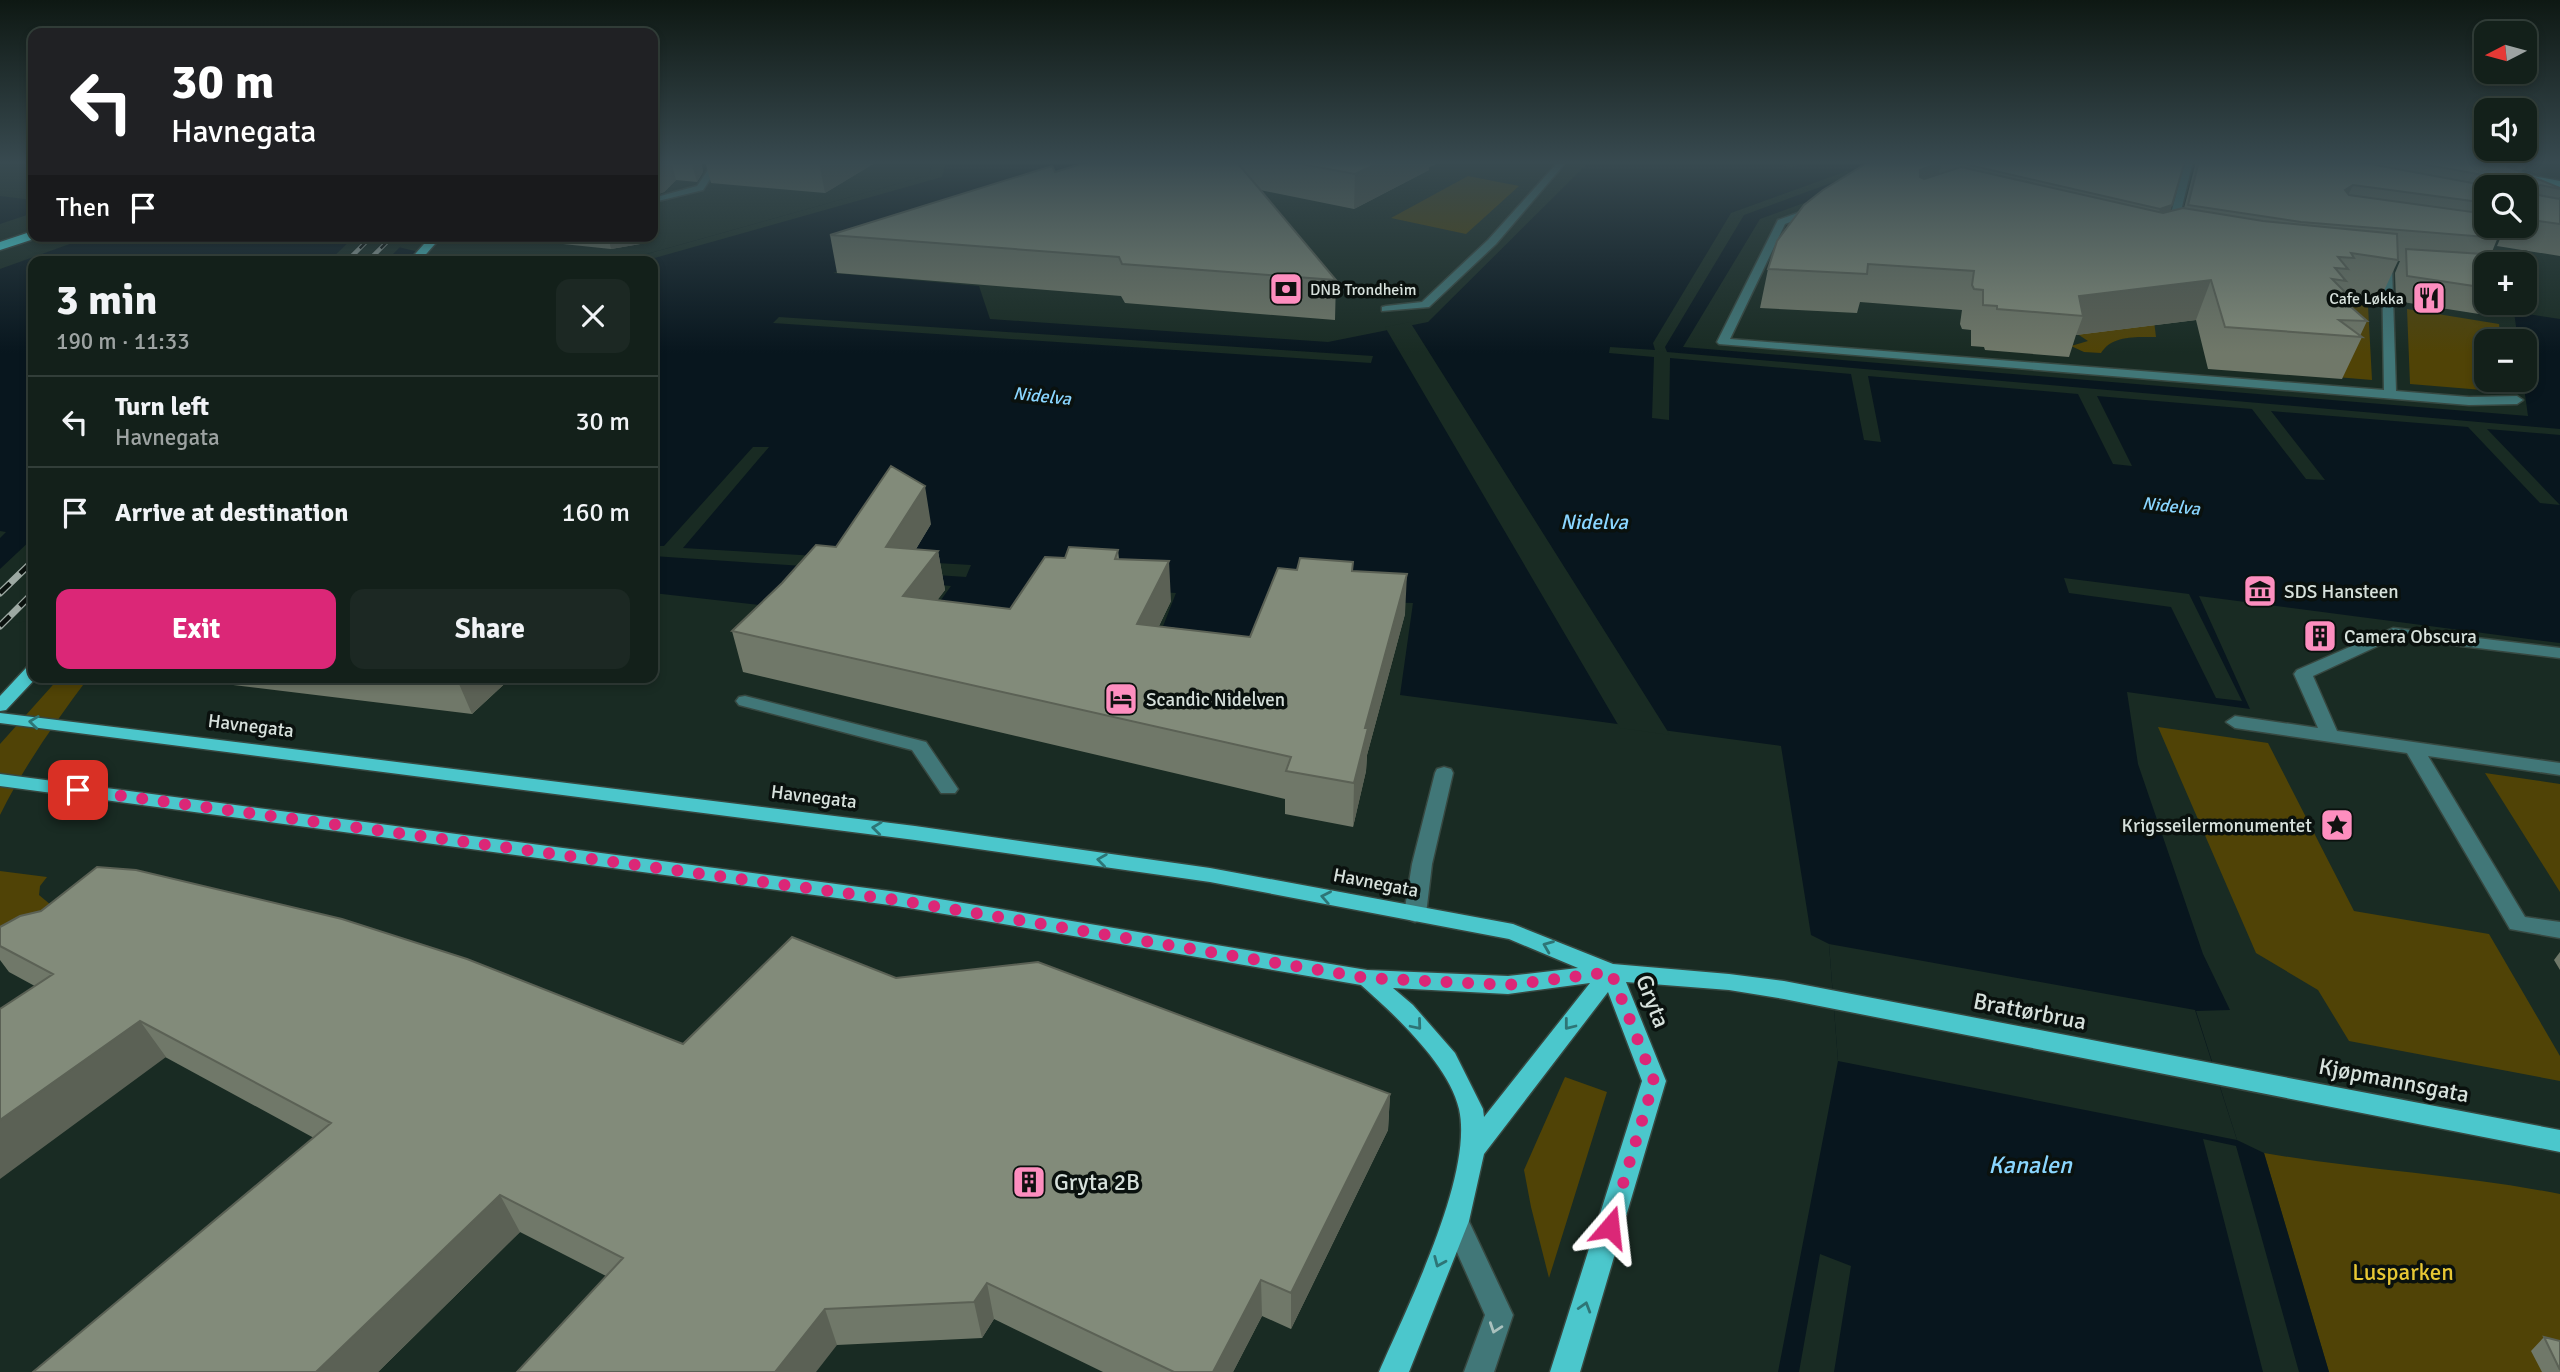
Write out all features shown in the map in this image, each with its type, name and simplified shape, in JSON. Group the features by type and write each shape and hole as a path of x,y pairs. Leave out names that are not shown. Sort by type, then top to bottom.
{"highway":[{"path":"0,246 28,236"}],"main road":[{"path":"419,256 431,242"},
{"path":"0,706 28,676"},
{"name":"Havnegata","path":"0,718 915,833 1210,875 1513,932 1611,972"},
{"name":"Havnegata","path":"0,780 897,900 1367,978 1508,985 1611,972 1729,982 1834,1000"},
{"name":"Gryta","path":"1394,1372 1456,1221 1472,1150 1611,972"},
{"name":"Gryta","path":"1565,1372 1654,1081 1611,972"},
{"path":"1367,978 1405,1011 1447,1060 1471,1109 1472,1150"},
{"name":"Brattørbrua","path":"1834,1000 2217,1074"},
{"name":"Kjøpmannsgata","path":"2217,1074 2560,1141"}],"street":[{"path":"1386,309 1425,305 1507,225"},
{"path":"1780,225 1723,342 2469,401 2517,400"},
{"path":"2170,240 2174,225"},
{"path":"2387,266 2390,395"},
{"path":"2330,736 2304,674 2393,633 2560,653"},
{"path":"745,701 919,746 948,789"},
{"path":"2235,722 2560,769"},
{"path":"2414,748 2518,924 2560,930"},
{"path":"1415,914 1422,864 1444,773"},
{"path":"1456,1221 1499,1315 1479,1372"}],"green space":[{"path":"1424,225 1476,225 1466,234"},
{"path":"2367,287 2372,380 2324,376 2316,298"},
{"path":"2407,309 2499,324 2500,329 2474,329 2474,389 2410,384"},
{"path":"2153,313 2156,337 2118,340 2101,353 2084,352 2071,346 2088,341 2070,329"},
{"path":"55,683 85,683 41,744 0,815 0,744"},
{"path":"2158,727 2268,743 2354,911 2489,934 2560,1056 2560,1081 2349,1041 2318,990 2256,953"},
{"path":"2485,773 2560,784 2560,892"},
{"path":"0,871 47,877 40,886 39,895 51,905 0,947"},
{"path":"1565,1077 1607,1092 1549,1278 1524,1170"},
{"name":"Lusparken","path":"2264,1153 2560,1194 2560,1372 2329,1372"}],"water":[{"path":"0,225 28,225 28,242 377,242 436,256 28,256 28,618 0,621 0,538 6,532 0,531"},
{"name":"Nidelva","path":"750,225 977,225 833,273 979,286 990,319 1328,342 1428,322 1526,225 1756,225 1683,347 2528,416 2525,392 2537,392 2537,329 2516,329 2514,315 2560,319 2560,643 2199,596 2250,709 2127,692 2138,764 2203,954 2230,1010 2196,1011 2237,1140 2264,1153 2329,1372 1778,1372 1838,1061 1829,944 1811,935 1781,746 1400,695 1413,603 1270,599 1244,664 1153,652 1176,593 1044,585 1013,634 923,625 951,586 814,574 785,608 658,594 658,256 640,256"}],"pier":[{"path":"0,225 28,225 28,242 75,242 36,256 28,256 28,259 0,269"},
{"path":"750,225 772,225 658,257 640,256"},
{"path":"1724,225 1738,225 1665,347 1667,352 2560,429 2560,435 2487,429 2560,505 2540,503 2468,427 2271,411 2325,480 2306,479 2252,409 2097,396 2132,466 2113,464 2078,394 1868,376 1881,442 1864,440 1851,374 1670,358 1669,420 1652,418 1654,357 1609,353 1610,347 1655,350 1653,343"},
{"path":"349,242 390,242 402,245 391,256 334,256"},
{"path":"779,317 1373,356 1371,363 773,323"},
{"path":"1410,322 1670,735 1620,728 1385,327"},
{"path":"753,447 769,447 683,548 971,565 966,577 658,556 658,546 664,546"},
{"path":"28,543 28,621 0,624 0,569"},
{"path":"2064,578 2189,594 2242,701 2216,698 2171,607 2069,593"},
{"path":"1829,944 2195,1010 2237,1140 1838,1061"},
{"path":"2203,1139 2236,1146 2299,1372 2263,1372"},
{"path":"1820,1254 1851,1266 1834,1372 1799,1372"}],"building":[{"path":"862,225 1290,225 1336,280 1122,264 1119,257 830,235"},
{"path":"1789,225 2305,225 2397,234 2398,260 2351,253 2354,258 2338,257 2348,269 2335,268 2346,281 2332,279 2346,293 2334,292 2367,321 2339,320 2362,337 2225,327 2211,280 2079,296 2083,316 1997,309 1997,306 1983,305 1983,290 1974,289 1972,285 1974,271 1868,264 1867,274 1768,269 1777,241"},
{"path":"2338,225 2474,225 2474,236"},
{"path":"2406,249 2474,253 2474,286 2407,276"},
{"name":"Scandic Nidelven","path":"891,466 925,486 886,547 938,551 903,596 1010,609 1045,557 1065,558 1069,547 1118,550 1115,559 1169,561 1137,624 1250,637 1278,568 1297,570 1300,558 1353,562 1352,571 1407,574 1365,728 1368,728 1354,783 1286,771 1291,757 732,631 782,583 816,545 836,547"},
{"path":"97,867 136,870 342,919 467,959 683,1044 792,937 896,978 1038,962 1390,1094 1291,1293 1261,1280 1213,1372 1174,1372 987,1283 974,1302 825,1309 775,1372 517,1372 623,1258 500,1195 316,1372 33,1372 331,1123 140,1021 0,1120 0,1009 53,974 0,946 0,927 20,916 41,911"},
{"path":"2544,1337 2560,1341 2560,1370"}],"railway":[{"path":"352,256 366,242"},
{"path":"373,256 387,242"},
{"path":"0,593 28,566"},
{"path":"0,626 28,598"}],"place":[{"name":"DNB Trondheim","path":"1286,289"},
{"name":"Cafe Løkka","path":"2429,298"},
{"name":"SDS Hansteen","path":"2260,591"},
{"name":"Camera Obscura","path":"2320,636"},
{"name":"Scandic Nidelven","path":"1121,699"},
{"name":"Krigsseilermonumentet","path":"2337,825"},
{"name":"Gryta 2B","path":"1029,1182"}],"route":[{"path":"78,790 897,900 1367,978 1508,985 1611,972 1654,1081 1610,1227"}],"water label":[{"name":"Kanalen","path":"2030,1165"}]}
